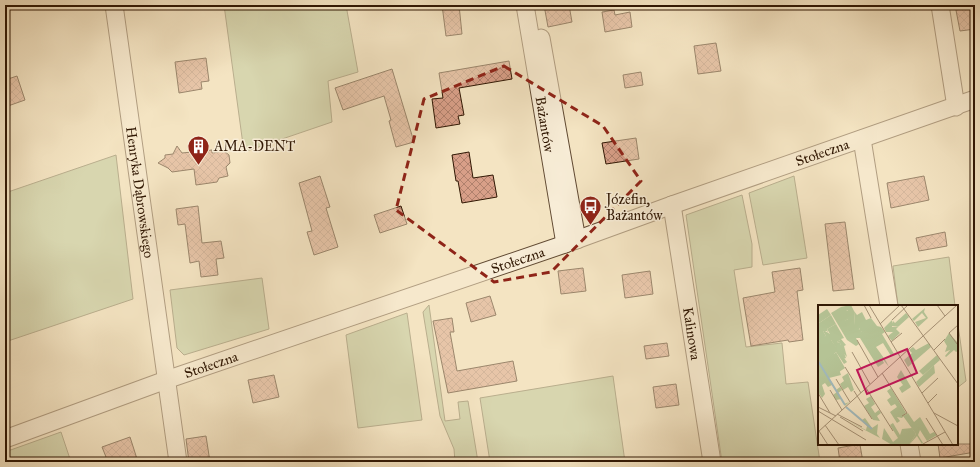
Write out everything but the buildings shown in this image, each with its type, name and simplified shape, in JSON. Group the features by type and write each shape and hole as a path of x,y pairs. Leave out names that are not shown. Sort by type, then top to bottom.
{"street":[{"name":"Henryka Dąbrowskiego","path":"114,5 178,462"},
{"name":"Bażantów","path":"525,5 571,242"},
{"path":"534,5 547,70 571,242"},
{"path":"940,5 956,107"},
{"name":"Stołeczna","path":"5,439 166,380 571,242 672,205 956,107 975,99"},
{"path":"862,139 889,305"},
{"name":"Kalinowa","path":"672,205 712,462"},
{"path":"909,445 912,462"}],"highlighted area":[{"path":"504,66 603,126 641,181 551,272 494,282 396,210 424,99"}],"green space":[{"path":"224,5 346,5 358,72 328,81 332,122 244,152"},
{"path":"116,155 133,299 5,342 5,193"},
{"path":"794,176 807,258 763,265 749,193"},
{"path":"742,195 752,244 752,267 734,270 746,347 782,343 786,384 808,382 820,462 722,462 686,215"},
{"path":"949,257 955,305 898,305 893,266"},
{"path":"262,278 269,329 184,355 177,348 170,290"},
{"path":"429,305 445,421 460,419 458,402 468,401 478,462 455,462 454,449 440,416 423,312"},
{"path":"407,313 422,420 358,428 346,335"},
{"path":"958,325 966,381 958,387"},
{"path":"613,376 625,462 490,462 480,398"},
{"path":"61,432 71,462 5,462 5,452"}],"place":[{"name":"AMA-DENT","path":"198,166"},
{"name":"Józefin, Bażantów","path":"590,226"}]}
